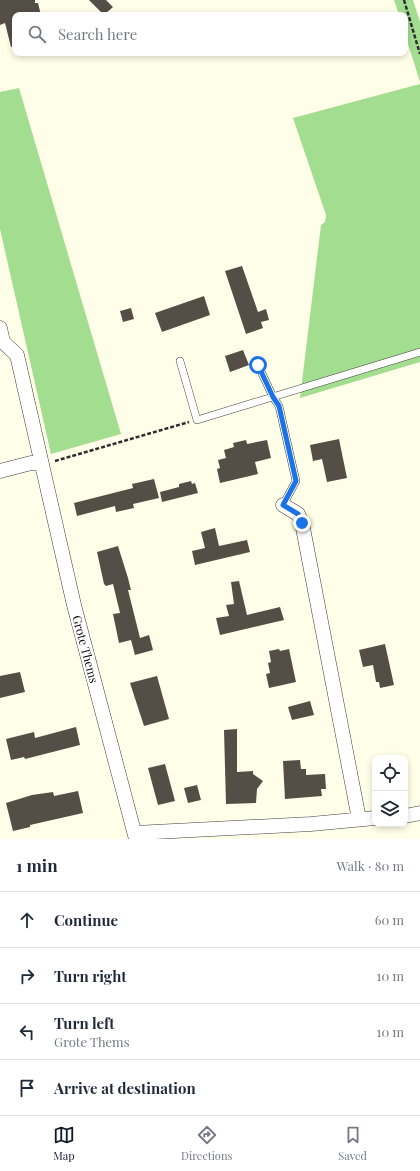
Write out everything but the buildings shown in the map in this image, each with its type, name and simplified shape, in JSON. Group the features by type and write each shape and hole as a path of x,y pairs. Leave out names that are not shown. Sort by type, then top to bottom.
{"street":[{"name":"Grote Thems","path":"0,328 3,342 16,355 74,605 135,836 311,824 372,818"},
{"path":"0,471 31,463 41,464"},
{"path":"283,505 298,514 302,523 359,819"},
{"path":"408,815 420,813"}],"lane":[{"path":"180,361 197,420 420,352"},
{"path":"258,365 273,397 279,406 296,481 283,505"}],"path":[{"path":"404,0 408,12"},
{"path":"408,14 420,54"},
{"path":"41,464 197,420"}],"green space":[{"path":"394,0 413,0 420,22 420,82 408,44 408,12 398,12"},
{"path":"420,84 420,362 300,398 321,225 325,222 326,215 293,118"},
{"path":"19,88 121,434 51,454 0,229 0,92"}],"route":[{"path":"258,365 273,397 279,406 296,481 283,505 298,514 302,523"}]}
